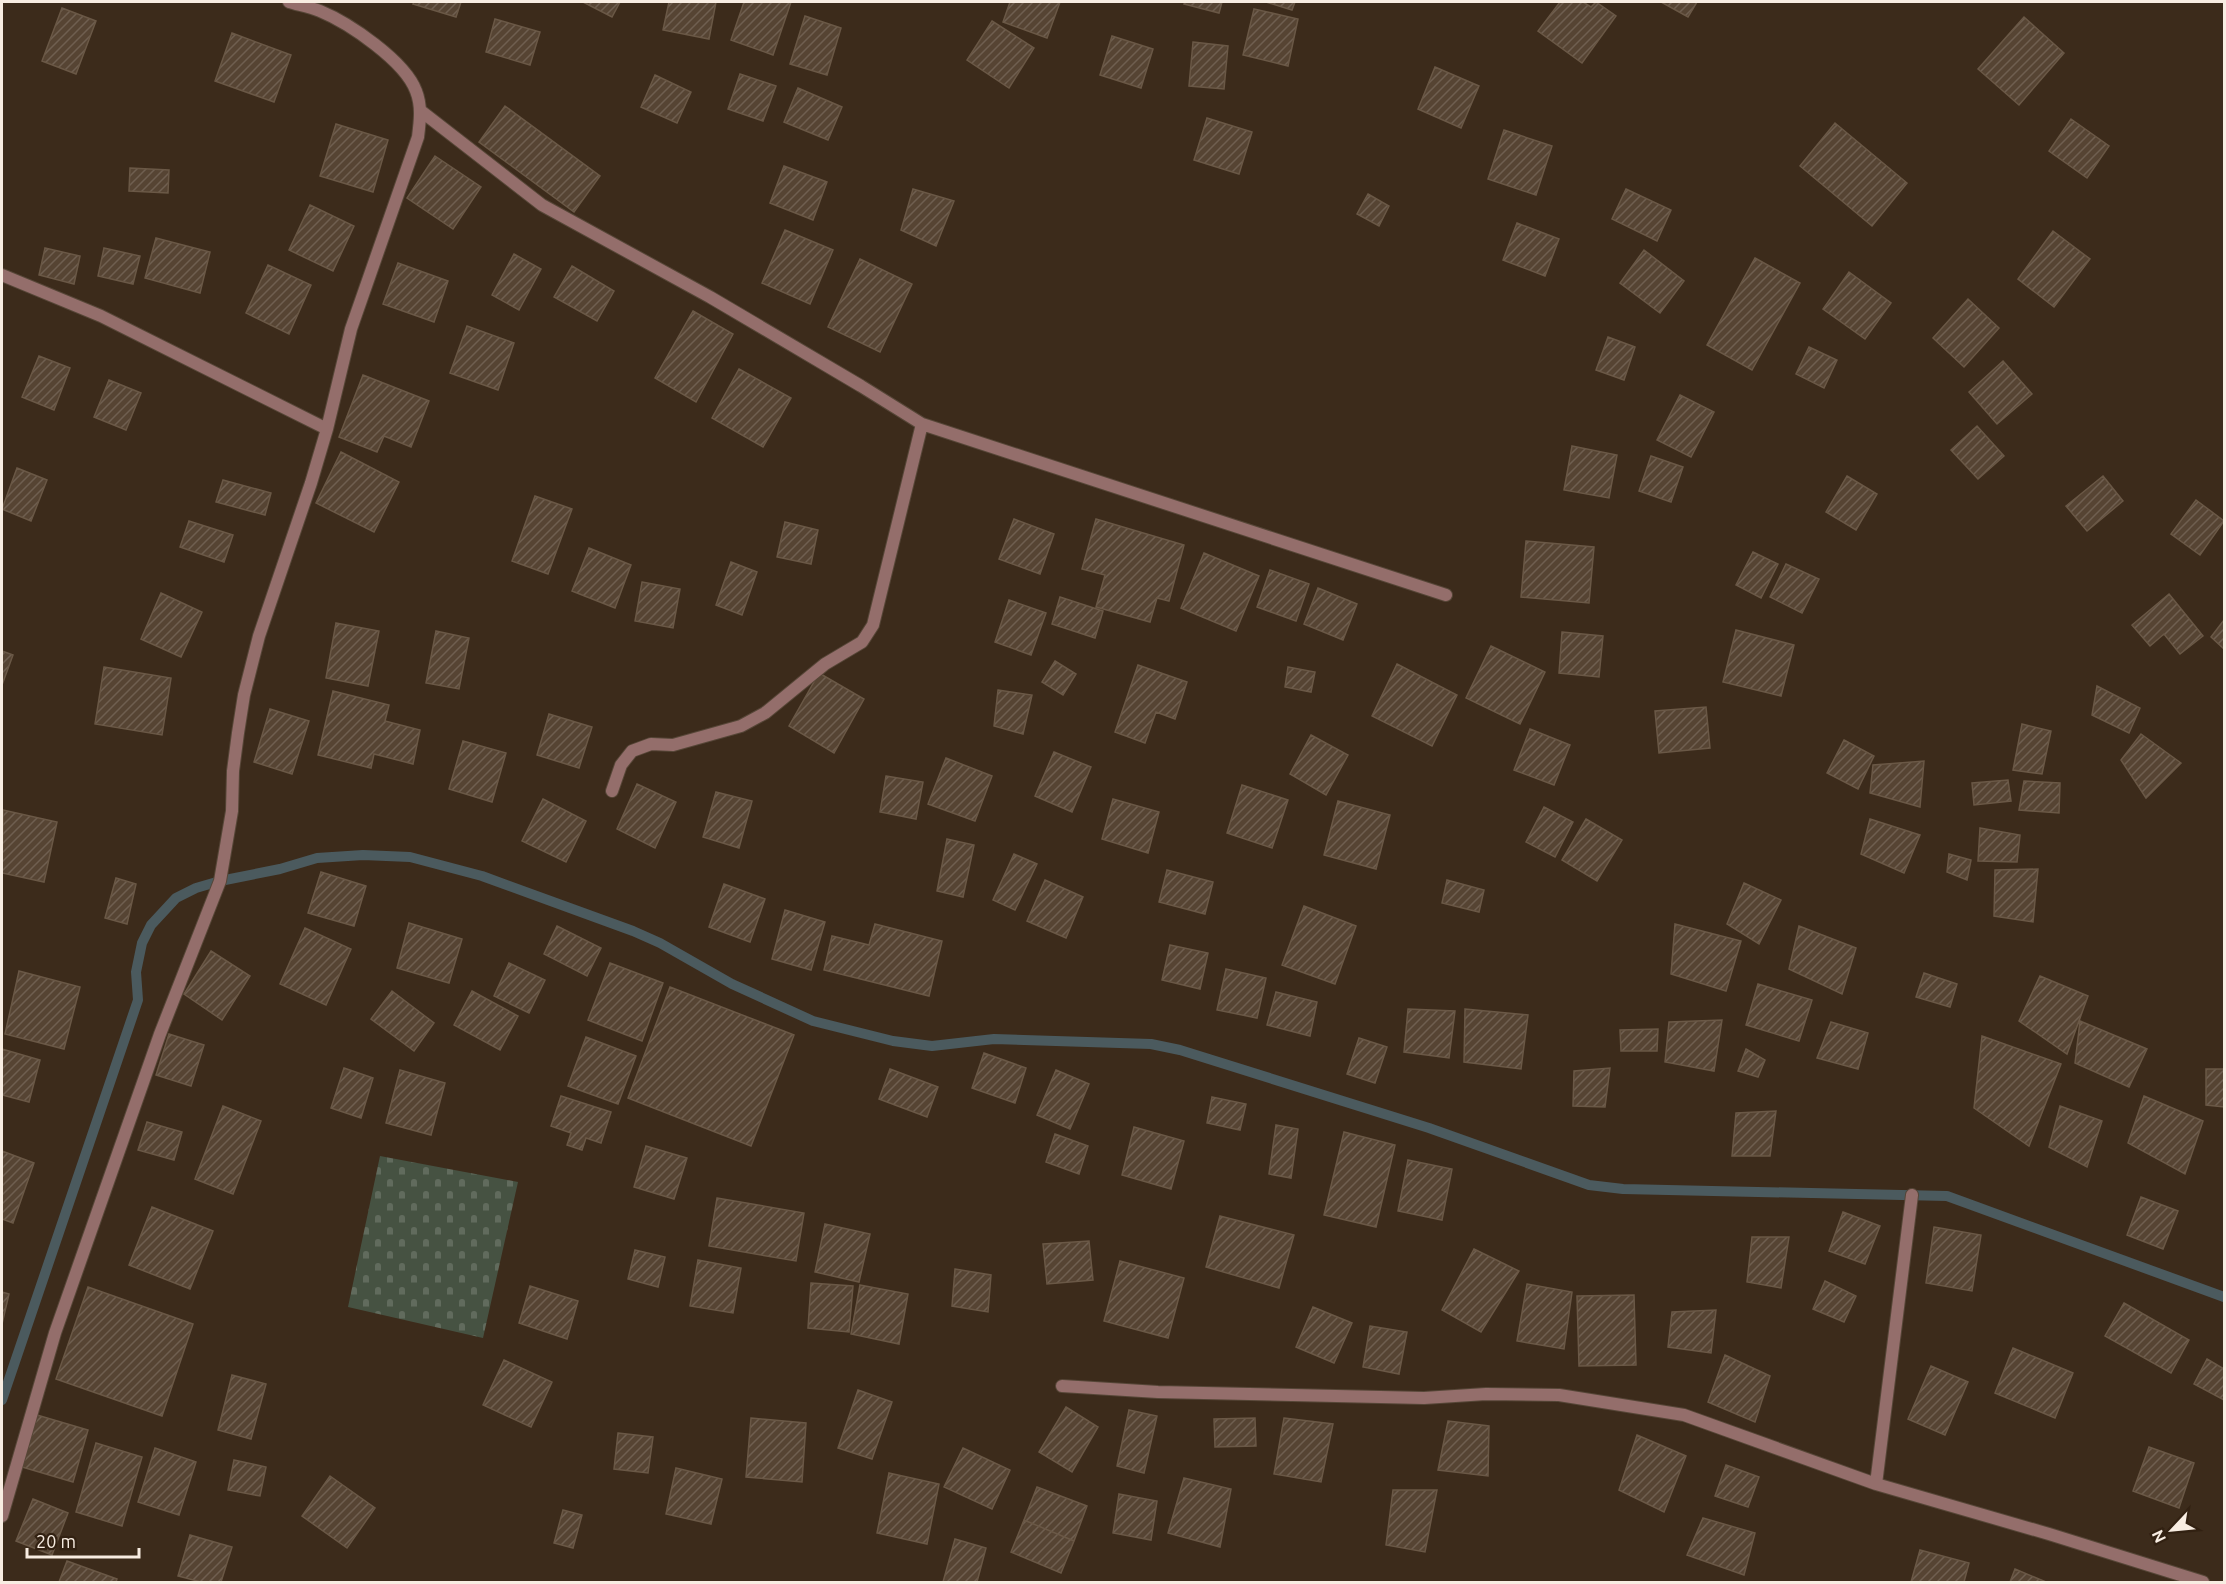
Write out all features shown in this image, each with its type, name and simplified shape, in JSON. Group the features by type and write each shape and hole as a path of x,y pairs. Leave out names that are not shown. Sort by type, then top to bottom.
{"street":[{"path":"2,1516 55,1333 160,1034 220,881 232,811 233,771 244,695 259,636 311,483 327,429 351,329 418,137 421,111 416,90 391,57 346,25 321,11 289,2"},
{"path":"421,111 542,205 710,297 922,424 1446,595"},
{"path":"2,275 101,316 327,429"},
{"path":"612,791 621,765 632,751 651,744 673,745 741,726 765,713 825,664 862,642 873,625 922,424"},
{"path":"1876,1484 1912,1195"},
{"path":"1062,1386 1158,1392 1424,1398 1486,1394 1559,1395 1684,1415 1876,1484 2203,1582"}],"green space":[{"path":"380,1156 518,1182 483,1338 348,1307"}],"building":[{"path":"414,2 461,2 456,17 413,4"},
{"path":"583,2 620,2 612,17"},
{"path":"669,2 716,2 709,39 663,30"},
{"path":"744,2 791,2 773,55 731,40"},
{"path":"1010,2 1060,2 1047,38 1003,22"},
{"path":"1185,2 1222,2 1219,13 1184,4"},
{"path":"1266,2 1295,2 1292,10"},
{"path":"1560,2 1583,2 1591,7 1596,2 1616,16 1582,63 1538,31"},
{"path":"1661,2 1697,2 1688,17"},
{"path":"62,8 96,21 76,74 42,61"},
{"path":"1254,9 1298,19 1288,66 1243,55"},
{"path":"805,16 841,28 827,75 790,64"},
{"path":"2024,17 2064,53 2019,105 1978,69"},
{"path":"495,19 540,32 530,65 486,52"},
{"path":"992,21 1034,48 1009,88 967,60"},
{"path":"232,33 291,55 274,102 215,81"},
{"path":"1112,36 1153,49 1141,88 1100,75"},
{"path":"1193,42 1228,46 1224,89 1189,86"},
{"path":"1435,67 1479,86 1461,128 1418,109"},
{"path":"740,74 776,86 763,121 728,109"},
{"path":"655,75 691,92 677,123 641,107"},
{"path":"798,88 842,107 828,140 784,122"},
{"path":"505,106 600,176 574,212 479,142"},
{"path":"1207,118 1252,132 1239,174 1194,160"},
{"path":"2071,119 2109,146 2087,178 2049,151"},
{"path":"1835,123 1907,183 1872,226 1800,166"},
{"path":"336,124 388,140 373,192 320,176"},
{"path":"1504,130 1552,146 1536,195 1488,179"},
{"path":"435,156 481,187 453,229 407,198"},
{"path":"784,166 827,182 813,220 770,203"},
{"path":"130,168 169,170 168,193 129,191"},
{"path":"913,189 954,201 936,246 901,230"},
{"path":"1626,189 1671,210 1657,241 1612,219"},
{"path":"1368,194 1389,206 1379,226 1357,214"},
{"path":"310,205 354,226 333,271 289,250"},
{"path":"1517,223 1559,239 1545,276 1503,260"},
{"path":"785,230 833,250 810,304 762,283"},
{"path":"2053,231 2090,259 2054,307 2018,279"},
{"path":"156,238 210,252 200,293 145,278"},
{"path":"45,248 80,256 74,284 39,275"},
{"path":"104,248 140,256 133,284 98,276"},
{"path":"1644,250 1684,281 1660,313 1620,283"},
{"path":"514,254 541,269 519,310 492,295"},
{"path":"1755,258 1800,283 1752,370 1707,345"},
{"path":"860,259 912,284 880,352 828,327"},
{"path":"398,263 448,281 434,322 383,304"},
{"path":"268,265 311,285 289,334 246,313"},
{"path":"572,266 614,291 597,321 554,297"},
{"path":"1849,272 1891,303 1865,339 1823,309"},
{"path":"1968,299 1999,328 1964,367 1933,338"},
{"path":"693,311 733,334 696,402 655,378"},
{"path":"467,326 514,343 498,390 450,373"},
{"path":"1608,337 1635,347 1624,380 1596,370"},
{"path":"1809,347 1837,360 1824,388 1796,374"},
{"path":"39,356 70,368 54,410 22,397"},
{"path":"2003,361 2032,394 1997,424 1969,392"},
{"path":"739,369 791,398 763,447 712,418"},
{"path":"363,375 429,401 411,447 384,436 377,452 339,437"},
{"path":"109,380 141,393 126,430 94,417"},
{"path":"1680,395 1714,412 1691,457 1657,440"},
{"path":"1977,426 2004,456 1978,479 1951,450"},
{"path":"1572,446 1617,455 1609,498 1564,490"},
{"path":"341,452 399,482 374,532 316,503"},
{"path":"1651,456 1683,467 1671,502 1639,491"},
{"path":"17,468 47,480 31,521 2,509"},
{"path":"1847,476 1877,494 1856,530 1826,512"},
{"path":"2103,476 2123,501 2087,531 2066,506"},
{"path":"223,480 271,493 265,515 216,502"},
{"path":"535,496 572,509 548,574 512,561"},
{"path":"2196,500 2224,521 2200,555 2171,534"},
{"path":"1014,519 1054,534 1040,574 999,559"},
{"path":"1096,519 1184,545 1169,601 1157,598 1150,622 1096,607 1105,575 1082,569"},
{"path":"189,521 233,535 224,562 180,547"},
{"path":"785,522 818,530 811,564 777,557"},
{"path":"1526,541 1594,547 1589,603 1521,597"},
{"path":"589,548 631,565 615,608 572,591"},
{"path":"1753,552 1778,564 1761,598 1736,585"},
{"path":"1204,553 1259,576 1236,631 1181,608"},
{"path":"731,562 757,572 742,615 716,605"},
{"path":"1786,564 1819,579 1802,613 1770,597"},
{"path":"1270,570 1309,584 1296,621 1257,607"},
{"path":"642,582 680,589 673,628 635,621"},
{"path":"1318,588 1357,604 1343,640 1304,624"},
{"path":"161,593 202,612 181,657 141,639"},
{"path":"2169,594 2203,636 2180,654 2164,634 2150,646 2132,625"},
{"path":"1060,597 1103,611 1095,638 1052,624"},
{"path":"1009,600 1046,613 1031,655 995,642"},
{"path":"2224,620 2224,649 2211,637"},
{"path":"336,623 379,631 368,686 326,678"},
{"path":"1736,630 1794,645 1781,696 1723,682"},
{"path":"436,631 469,638 459,689 426,683"},
{"path":"1562,632 1603,636 1599,677 1559,673"},
{"path":"1491,646 1545,672 1520,724 1466,698"},
{"path":"2,651 13,655 2,685"},
{"path":"1055,661 1076,674 1063,695 1042,682"},
{"path":"1397,664 1457,695 1432,746 1372,716"},
{"path":"1138,665 1187,682 1175,719 1156,712 1145,743 1115,732"},
{"path":"104,667 171,678 162,735 95,724"},
{"path":"1288,667 1315,672 1311,692 1285,687"},
{"path":"819,673 864,699 834,753 789,726"},
{"path":"2097,686 2140,708 2129,733 2092,715"},
{"path":"998,690 1032,695 1023,734 994,726"},
{"path":"333,691 389,705 385,721 420,730 413,764 374,754 371,768 318,755"},
{"path":"1706,707 1710,748 1659,753 1655,711"},
{"path":"270,709 309,721 292,774 254,762"},
{"path":"549,714 592,727 579,768 537,755"},
{"path":"2022,724 2051,731 2042,774 2013,770"},
{"path":"1530,729 1570,745 1554,785 1514,770"},
{"path":"2141,734 2181,763 2146,798 2121,760"},
{"path":"1311,735 1348,755 1326,795 1290,774"},
{"path":"1844,740 1874,756 1858,789 1827,773"},
{"path":"463,741 506,753 492,802 449,789"},
{"path":"1054,752 1091,767 1072,812 1035,796"},
{"path":"946,758 992,776 975,821 928,804"},
{"path":"1924,761 1920,807 1870,793 1873,765"},
{"path":"886,776 923,782 916,819 880,812"},
{"path":"2008,780 2011,801 1974,805 1972,783"},
{"path":"2024,781 2060,783 2059,813 2019,810"},
{"path":"637,784 676,802 655,848 617,829"},
{"path":"1242,785 1288,800 1272,848 1227,833"},
{"path":"716,792 752,801 739,848 703,837"},
{"path":"543,799 586,821 566,862 522,841"},
{"path":"1113,799 1159,812 1148,853 1102,839"},
{"path":"1338,801 1390,815 1376,869 1324,855"},
{"path":"1544,807 1573,822 1555,857 1526,842"},
{"path":"3,810 57,822 44,882 2,873"},
{"path":"1586,819 1622,840 1597,881 1562,860"},
{"path":"1870,819 1920,835 1904,873 1861,854"},
{"path":"1980,828 2020,835 2017,862 1978,861"},
{"path":"947,839 974,845 963,897 937,891"},
{"path":"1014,854 1037,864 1015,910 993,900"},
{"path":"1949,854 1971,860 1967,880 1947,872"},
{"path":"2038,869 2033,922 1994,916 1995,870"},
{"path":"1167,870 1213,882 1205,914 1159,902"},
{"path":"321,872 366,886 354,926 308,913"},
{"path":"116,878 136,884 127,924 105,918"},
{"path":"1045,880 1083,897 1066,938 1027,921"},
{"path":"1447,880 1484,890 1479,912 1442,903"},
{"path":"1744,883 1781,900 1759,944 1727,924"},
{"path":"724,884 765,899 750,942 709,927"},
{"path":"1304,906 1356,926 1335,984 1282,965"},
{"path":"785,910 825,922 811,970 772,959"},
{"path":"409,923 462,939 449,983 397,968"},
{"path":"875,924 942,941 929,996 824,970 832,936 869,945"},
{"path":"1675,924 1741,941 1726,991 1671,974"},
{"path":"557,926 601,948 587,976 544,954"},
{"path":"1799,926 1856,948 1842,994 1789,969"},
{"path":"305,928 351,949 326,1005 280,984"},
{"path":"1170,945 1208,953 1200,989 1162,980"},
{"path":"211,951 250,976 222,1020 184,994"},
{"path":"509,963 545,980 529,1013 494,996"},
{"path":"610,963 663,983 642,1041 588,1020"},
{"path":"1226,969 1266,978 1257,1018 1217,1010"},
{"path":"19,971 80,987 64,1049 5,1034"},
{"path":"1924,973 1957,984 1950,1007 1916,997"},
{"path":"2040,976 2088,996 2067,1054 2019,1021"},
{"path":"1758,984 1812,1000 1799,1041 1746,1025"},
{"path":"670,987 794,1035 751,1146 628,1098"},
{"path":"392,991 434,1023 414,1051 371,1019"},
{"path":"472,991 518,1016 500,1050 454,1025"},
{"path":"1276,992 1317,1002 1310,1036 1267,1025"},
{"path":"1408,1009 1455,1011 1449,1058 1404,1052"},
{"path":"1465,1009 1528,1015 1521,1069 1464,1062"},
{"path":"1722,1020 1714,1071 1665,1062 1669,1022"},
{"path":"2080,1021 2147,1049 2129,1087 2075,1063"},
{"path":"1831,1022 1868,1033 1858,1069 1817,1058"},
{"path":"1658,1029 1657,1051 1621,1051 1620,1030"},
{"path":"169,1034 204,1045 191,1086 156,1075"},
{"path":"1982,1036 2061,1064 2029,1146 1974,1108"},
{"path":"586,1037 636,1056 618,1104 568,1086"},
{"path":"1359,1038 1387,1047 1375,1083 1347,1074"},
{"path":"2,1049 40,1060 29,1102 2,1095"},
{"path":"1746,1049 1765,1060 1758,1077 1738,1071"},
{"path":"984,1053 1026,1068 1015,1103 972,1088"},
{"path":"344,1068 373,1078 361,1118 331,1108"},
{"path":"1610,1068 1605,1107 1573,1106 1574,1071"},
{"path":"890,1069 938,1087 927,1117 879,1099"},
{"path":"2206,1069 2224,1069 2224,1107 2206,1105"},
{"path":"400,1070 445,1083 431,1135 386,1123"},
{"path":"1056,1070 1089,1084 1070,1129 1037,1115"},
{"path":"561,1096 611,1112 601,1143 586,1138 582,1150 567,1145 571,1133 551,1126"},
{"path":"2144,1096 2203,1121 2185,1174 2128,1143"},
{"path":"1212,1097 1246,1104 1240,1130 1207,1123"},
{"path":"223,1106 261,1121 233,1194 195,1179"},
{"path":"2060,1106 2102,1121 2087,1167 2049,1147"},
{"path":"1776,1111 1770,1156 1732,1156 1736,1113"},
{"path":"147,1122 182,1132 174,1160 138,1150"},
{"path":"1276,1125 1298,1129 1291,1178 1269,1174"},
{"path":"1134,1127 1184,1141 1171,1189 1122,1175"},
{"path":"1344,1132 1395,1145 1376,1227 1324,1215"},
{"path":"1055,1134 1088,1146 1079,1174 1046,1162"},
{"path":"646,1146 687,1158 674,1199 634,1187"},
{"path":"2,1151 34,1163 13,1223 2,1219"},
{"path":"1408,1160 1452,1169 1442,1220 1398,1211"},
{"path":"2141,1197 2178,1211 2163,1249 2127,1235"},
{"path":"717,1198 804,1213 796,1261 709,1246"},
{"path":"152,1207 213,1231 190,1289 129,1265"},
{"path":"1843,1212 1880,1226 1865,1264 1829,1251"},
{"path":"1220,1216 1294,1235 1279,1288 1206,1267"},
{"path":"825,1224 870,1234 859,1282 815,1272"},
{"path":"1934,1227 1981,1235 1972,1291 1926,1283"},
{"path":"1752,1237 1789,1237 1781,1288 1747,1282"},
{"path":"1089,1241 1093,1280 1047,1284 1043,1244"},
{"path":"1474,1249 1519,1271 1481,1332 1442,1310"},
{"path":"635,1250 665,1257 658,1287 628,1279"},
{"path":"698,1260 741,1268 733,1313 690,1306"},
{"path":"1120,1261 1184,1278 1168,1338 1104,1321"},
{"path":"955,1269 991,1275 988,1312 952,1306"},
{"path":"1825,1281 1856,1296 1844,1322 1813,1309"},
{"path":"811,1283 853,1286 849,1332 808,1328"},
{"path":"1527,1284 1572,1292 1564,1349 1517,1341"},
{"path":"860,1285 908,1294 899,1344 851,1334"},
{"path":"530,1286 578,1301 567,1339 519,1323"},
{"path":"88,1287 193,1324 162,1416 56,1379"},
{"path":"2,1292 9,1294 2,1324"},
{"path":"1634,1295 1636,1365 1579,1366 1577,1296"},
{"path":"2124,1303 2189,1340 2171,1373 2105,1336"},
{"path":"1313,1307 1352,1323 1334,1363 1296,1347"},
{"path":"1716,1310 1711,1353 1668,1347 1672,1312"},
{"path":"1370,1326 1407,1332 1399,1374 1363,1367"},
{"path":"2013,1348 2073,1373 2055,1418 1995,1393"},
{"path":"1725,1355 1770,1376 1755,1422 1708,1402"},
{"path":"2207,1359 2224,1369 2224,1400 2194,1384"},
{"path":"504,1360 552,1382 531,1427 483,1405"},
{"path":"1931,1366 1968,1382 1945,1435 1908,1419"},
{"path":"232,1375 266,1384 251,1439 218,1430"},
{"path":"858,1390 892,1402 872,1459 838,1448"},
{"path":"1066,1407 1098,1427 1072,1472 1039,1452"},
{"path":"1129,1410 1157,1416 1144,1473 1117,1466"},
{"path":"37,1415 88,1430 73,1482 22,1467"},
{"path":"751,1418 806,1423 802,1482 746,1477"},
{"path":"1255,1418 1256,1446 1215,1447 1214,1419"},
{"path":"1284,1418 1333,1424 1321,1482 1274,1474"},
{"path":"1448,1421 1489,1426 1488,1476 1438,1470"},
{"path":"618,1433 653,1437 648,1473 614,1469"},
{"path":"1637,1435 1686,1456 1664,1512 1619,1490"},
{"path":"96,1443 142,1457 122,1526 76,1512"},
{"path":"2149,1447 2194,1463 2179,1508 2133,1491"},
{"path":"155,1448 196,1462 179,1515 138,1502"},
{"path":"963,1448 1010,1470 992,1509 944,1487"},
{"path":"234,1460 266,1467 260,1496 228,1490"},
{"path":"1726,1465 1759,1477 1748,1507 1715,1496"},
{"path":"676,1468 722,1479 711,1524 666,1514"},
{"path":"889,1473 939,1484 927,1544 877,1533"},
{"path":"330,1476 375,1508 347,1548 302,1516"},
{"path":"1184,1478 1231,1489 1220,1547 1168,1533"},
{"path":"1037,1487 1087,1506 1074,1541 1024,1520"},
{"path":"1393,1490 1437,1490 1425,1552 1386,1545"},
{"path":"1119,1494 1157,1501 1151,1540 1113,1533"},
{"path":"33,1499 68,1513 52,1555 16,1541"},
{"path":"563,1510 582,1515 573,1548 554,1543"},
{"path":"1703,1518 1755,1533 1744,1575 1687,1555"},
{"path":"1024,1520 1074,1541 1061,1573 1011,1552"},
{"path":"190,1535 232,1547 221,1582 201,1582 178,1576"},
{"path":"955,1539 986,1548 977,1582 943,1582"},
{"path":"1920,1550 1969,1563 1964,1582 1911,1582"},
{"path":"67,1561 117,1579 116,1582 59,1582"},
{"path":"2015,1569 2046,1582 2010,1582"}],"waterway":[{"path":"2,1400 138,1000 136,972 142,943 151,925 176,898 196,888 317,858 363,855 410,857 482,876 633,931 660,943 732,984 813,1021 893,1041 932,1046 994,1039 1151,1044 1180,1050 1429,1128 1589,1185 1623,1189 1947,1196 2224,1297"}]}
